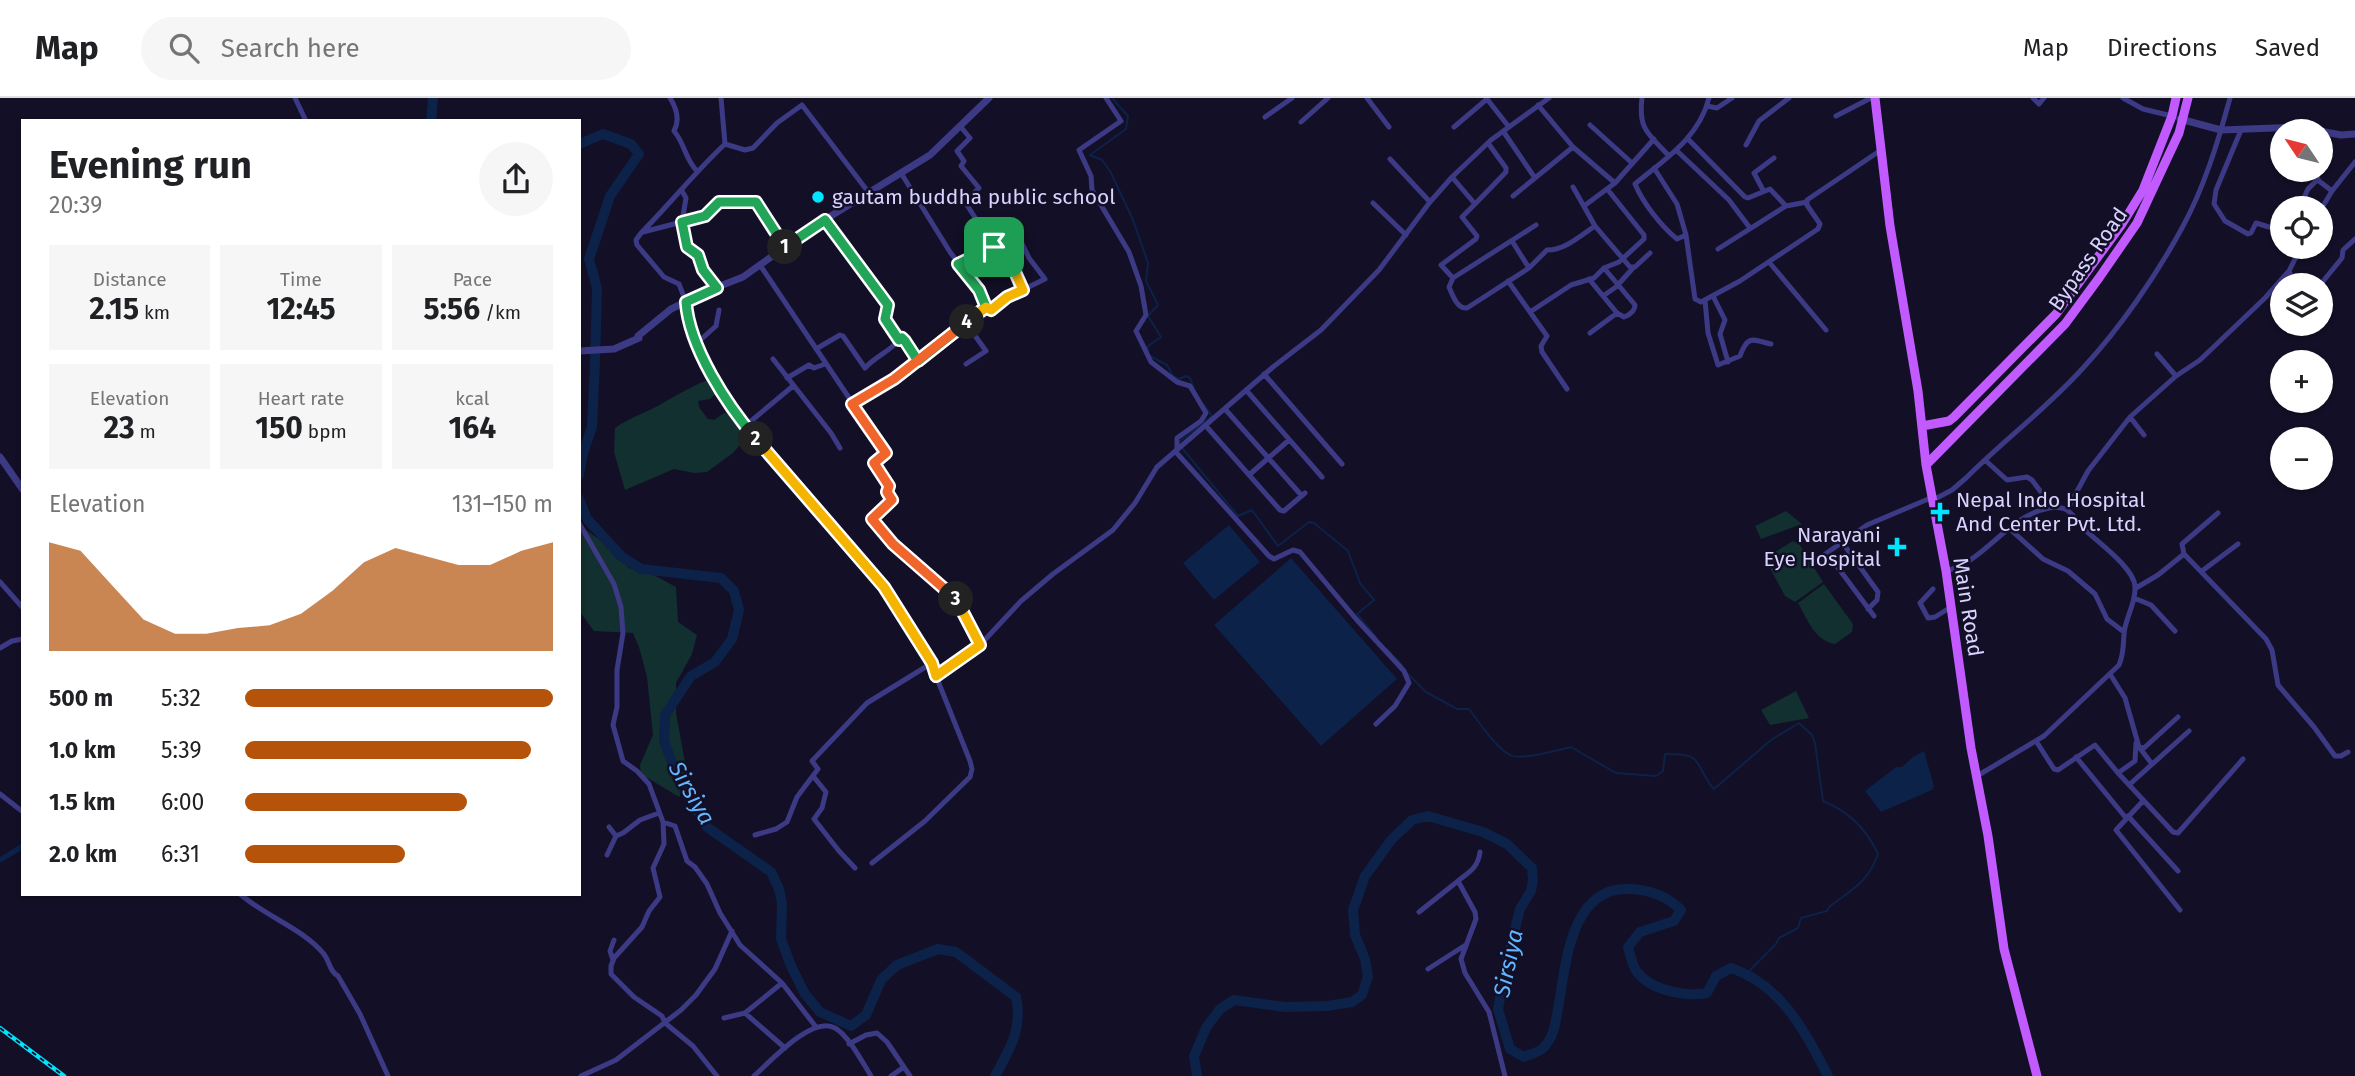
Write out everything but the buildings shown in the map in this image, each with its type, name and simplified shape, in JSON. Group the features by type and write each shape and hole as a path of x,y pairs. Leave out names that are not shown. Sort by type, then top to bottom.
{"main road":[{"name":"Main Road","path":"1873,98 1883,149 1889,218 1926,465 1951,607 1970,748 1977,776 2004,949 2037,1076"},
{"name":"Bypass Road","path":"1922,426 1949,421 2056,314 2089,271 2143,190 2172,116 2176,98"},
{"name":"Bypass Road","path":"1926,465 2064,324 2099,278 2137,223 2179,133 2188,98"},
{"path":"2089,271 2099,278"},
{"path":"1966,405 1975,413"}],"street":[{"path":"295,98 305,119"},
{"path":"670,98 678,118 674,131 683,143 690,164 696,171"},
{"path":"721,98 725,144"},
{"path":"581,351 614,349 639,338 638,336 660,317 686,302 743,277 825,220 930,155 989,98"},
{"path":"1106,98 1121,121 1079,150 1091,176 1091,190 1129,252 1141,286 1146,315 1136,331 1143,342 1147,358 1173,380 1190,386 1206,413 1201,421 1177,438 1179,448 1269,556 1274,559 1293,550 1300,552 1404,671 1409,682 1406,690 1395,706 1376,724"},
{"path":"1265,117 1292,98"},
{"path":"1301,122 1328,98"},
{"path":"1367,98 1389,127"},
{"path":"936,676 980,645 1021,601 1123,520 1157,467 1343,310 1380,270 1452,177 1488,143 1549,98"},
{"path":"1642,98 1641,121 1670,156"},
{"path":"1686,235 1677,239 1673,236 1635,186 1688,139 1697,127 1709,98"},
{"path":"1707,106 1717,108 1732,98"},
{"path":"1746,145 1759,121 1789,98"},
{"path":"1836,116 1873,98"},
{"path":"2033,98 2039,104 2044,98"},
{"path":"2123,98 2143,109 2221,130 2270,130"},
{"path":"1874,616 1824,555 1867,525 1952,490 2020,430 2085,367 2137,299 2183,226 2213,158 2230,98"},
{"path":"1454,127 1487,99 1535,178"},
{"path":"725,144 745,150 753,148 777,123 803,104 869,194"},
{"path":"1538,105 1573,147 1615,183"},
{"path":"1590,125 1632,163"},
{"path":"960,126 970,138 957,151 964,161 961,166 979,188 965,202 1015,272 1023,290"},
{"path":"2241,131 2216,190 2214,204 2225,221 2248,234 2256,223 2270,227"},
{"path":"2333,133 2355,134"},
{"path":"1584,206 1608,190 1654,139"},
{"path":"1688,139 1745,197 1770,189 1786,206"},
{"path":"1453,278 1441,265 1477,236 1462,217 1506,172 1506,168 1488,143"},
{"path":"725,144 696,171 681,191 640,233 636,240 637,245 664,277 679,284 686,302 689,328 719,388 745,426 884,587 932,663 972,769 970,777 925,821 872,863"},
{"path":"1513,196 1573,147"},
{"path":"1718,249 1786,206 1807,202 1825,186 1883,149"},
{"path":"1676,150 1712,181 1750,228"},
{"path":"1390,159 1430,202"},
{"path":"1763,190 1754,173 1774,159"},
{"path":"2329,196 2354,165"},
{"path":"1654,169 1677,204 1686,235 1695,299 1698,302 1713,296 1769,262 1818,229 1820,224 1807,202"},
{"path":"901,173 958,264 979,290 986,307 991,310 1007,297 1045,279 1029,258 1017,233 995,247 958,264"},
{"path":"1452,177 1475,204"},
{"path":"2304,196 2316,182"},
{"path":"2322,182 2332,191"},
{"path":"1573,187 1595,226 1633,268"},
{"path":"1530,312 1571,285 1598,275 1604,268 1619,262 1640,243 1644,235 1608,190"},
{"path":"681,191 686,198 682,222 687,247 698,255 703,270 717,288"},
{"path":"640,233 705,216 719,202 756,202 785,247"},
{"path":"1373,203 1406,235"},
{"path":"825,220 888,305 885,319 899,340"},
{"path":"1536,225 1453,278 1449,287 1460,306 1463,308 1529,268 1547,250 1557,250 1595,226"},
{"path":"2330,273 2342,258 2343,250 2355,239"},
{"path":"1511,241 1529,268"},
{"path":"1603,296 1619,285 1650,253"},
{"path":"2067,510 2088,471 2130,417 2176,376 2200,360 2265,298 2289,271 2294,259"},
{"path":"1769,262 1826,330"},
{"path":"760,265 886,453 874,463 889,486 887,492 892,500 872,519 893,544 959,602 980,645"},
{"path":"1589,279 1617,313 1624,317 1635,308 1604,268"},
{"path":"1508,281 1547,336 1541,346 1542,352 1567,389"},
{"path":"1713,296 1725,320 1720,334 1728,362"},
{"path":"1705,300 1708,333 1718,365 1740,356 1749,341 1758,340 1771,344"},
{"path":"852,404 894,379 986,307"},
{"path":"696,343 716,326 719,310"},
{"path":"1590,333 1617,313"},
{"path":"966,323 986,351 966,365"},
{"path":"817,349 840,335 843,336 865,368 883,352 890,351 902,338 918,361"},
{"path":"2157,354 2176,376"},
{"path":"773,359 840,448"},
{"path":"787,378 809,365 814,368 825,364"},
{"path":"1264,374 1342,464"},
{"path":"745,426 793,386"},
{"path":"1246,390 1322,477"},
{"path":"1206,426 1280,510 1289,508 1303,495 1225,409"},
{"path":"2130,417 2144,435"},
{"path":"1249,475 1289,440"},
{"path":"0,457 21,487"},
{"path":"1985,460 2007,480 2027,477 2032,480 2052,507"},
{"path":"1945,571 1965,565 2029,515 2052,507 2067,510 2119,561 2134,580 2136,588 2124,632 2119,665 2060,722 2036,741 1977,776"},
{"path":"2218,513 2182,544 2184,554 2203,571 2270,645 2278,685 2335,756 2341,757 2347,752"},
{"path":"581,526 614,584 621,607 623,633 613,725 623,761 649,784 663,822 664,844 653,868 660,897 649,911 642,928 613,961 611,974 634,997 662,1016 665,1023 693,1046 717,1076"},
{"path":"2010,529 2043,559 2087,586 2098,598 2106,620 2124,632"},
{"path":"1842,542 1878,592 1877,600 1868,608"},
{"path":"2203,571 2238,544"},
{"path":"2136,588 2158,575 2184,554"},
{"path":"0,582 21,606"},
{"path":"1933,589 1920,603 1928,618 1931,619 1951,607"},
{"path":"2134,598 2151,605 2175,631"},
{"path":"0,639 9,643"},
{"path":"0,648 21,640"},
{"path":"755,835 776,829 786,822 797,797 818,769 812,761 867,703 932,663"},
{"path":"2110,674 2125,698 2138,745 2152,764"},
{"path":"2138,745 2144,748 2178,718"},
{"path":"2129,785 2189,731"},
{"path":"2036,741 2054,769 2058,770 2095,745 2173,832 2178,833 2242,759"},
{"path":"2118,773 2134,761 2138,745"},
{"path":"2076,757 2178,871"},
{"path":"813,776 826,792 822,808 814,819 855,868"},
{"path":"0,794 21,810"},
{"path":"2144,801 2117,828 2117,834 2179,910"},
{"path":"607,855 617,836 640,820 659,813"},
{"path":"663,822 675,826 687,861 707,884 720,913 740,944 782,983 816,1027"},
{"path":"609,827 617,836"},
{"path":"1419,912 1479,863 1480,852"},
{"path":"1458,881 1476,919 1461,960 1465,973 1489,1012 1505,1076"},
{"path":"242,896 255,907 302,934 324,954 332,973 338,976 360,1014 388,1076"},
{"path":"581,1076 616,1060 689,1002 707,981 732,931"},
{"path":"613,961 610,951 614,940"},
{"path":"1428,969 1467,944"},
{"path":"723,1018 745,1013 782,983"},
{"path":"745,1013 785,1048"},
{"path":"754,1076 785,1048 816,1027 835,1028 870,1076"},
{"path":"849,1044 866,1035 877,1033 887,1042 910,1076"},
{"path":"891,1076 904,1067"}],"green space":[{"path":"713,378 719,391 710,399 698,401 699,407 708,419 714,420 724,413 729,414 749,435 733,453 707,472 694,473 674,469 625,490 614,452 615,428"},
{"path":"1786,511 1802,524 1761,539 1755,526"},
{"path":"581,526 607,545 629,568 650,573 676,587 678,622 697,635 692,654 676,683 676,713 688,779 679,797 641,774 640,765 653,735 647,677 633,633 594,631 581,614"},
{"path":"1793,541 1800,545 1823,582 1795,602 1785,596 1766,561 1770,555"},
{"path":"1824,584 1853,624 1852,632 1835,644 1817,634 1798,603"},
{"path":"1796,691 1809,718 1770,725 1761,710"}],"water":[{"path":"1229,525 1260,562 1214,600 1183,563"},
{"path":"1291,558 1397,679 1321,746 1214,625"},
{"path":"1924,751 1934,786 1932,790 1881,812 1865,791 1896,767 1902,767"}],"waterway":[{"name":"Sirsiya","path":"431,119 433,98"},
{"path":"1112,98 1128,116 1126,129 1090,155 1102,160 1110,171 1133,220 1148,263 1146,281 1158,305 1148,316 1161,337 1147,347 1148,351"},
{"name":"Sirsiya","path":"581,143 603,134 631,144 639,154 610,196 589,259 597,288 595,362 592,427 581,464"},
{"path":"1150,356 1167,365 1173,376 1179,379 1186,376 1190,378 1194,388"},
{"path":"1180,441 1212,416 1204,405"},
{"path":"1182,448 1238,516 1252,510 1278,546 1309,522 1314,523 1348,551 1360,583 1374,600 1357,614 1376,637"},
{"name":"Sirsiya","path":"581,504 587,519 621,556 641,569 721,578 734,591 739,610 732,639 715,662 691,676 665,715 664,741 679,782 707,827 771,872 782,903 781,939 805,994 820,1012 851,1026 866,1015 881,980 897,965 938,949 956,952 1016,997 1016,1028 1010,1047 995,1076"},
{"path":"1387,649 1402,665"},
{"path":"1407,673 1426,692 1457,709 1469,709 1493,741 1515,757 1571,747 1616,773 1656,776 1663,771 1665,754 1683,755 1696,761 1714,789 1771,740 1799,723 1812,735 1815,743 1823,801 1856,822 1878,854 1870,872 1859,884 1827,911 1801,918 1798,928 1779,938 1747,973"},
{"name":"Sirsiya","path":"1197,1076 1194,1056 1206,1028 1220,1009 1234,1000 1285,1007 1327,1006 1352,1002 1362,995 1368,976 1365,959 1355,935 1353,910 1365,876 1392,839 1412,820 1428,816 1483,832 1507,844 1532,868 1531,891 1520,909 1498,1009 1510,1049 1524,1057 1539,1051 1547,1044 1556,1021 1569,948 1583,914 1594,900 1609,892 1635,889 1663,897 1681,910 1674,921 1640,932 1628,947 1634,967 1641,976 1657,987 1688,994 1707,993 1716,976 1731,968 1749,976 1778,998 1790,1012 1828,1076"},
{"path":"0,860 21,847"}],"railway":[{"path":"0,1028 64,1076"}],"place":[{"name":"gautam buddha public school","path":"818,197"},
{"name":"Nepal Indo Hospital And Center Pvt. Ltd.","path":"1940,512"},
{"name":"Narayani Eye Hospital","path":"1897,547"}],"route":[{"path":"994,247 958,264 979,290 986,307 918,361 905,341 902,338 899,340 885,319 888,305 825,220 785,247 756,202 719,202 705,216 682,222 687,247 698,255 703,270 715,282 717,288 686,302 689,328 719,388 737,416 836,534 869,567 901,612 932,663 936,676 980,645 959,602 893,544 872,519 892,500 887,492 889,486 874,463 886,453 852,404 894,379 918,361 943,342 986,307 991,310 1007,297 1023,290 1015,272 996,246 994,247"}]}
